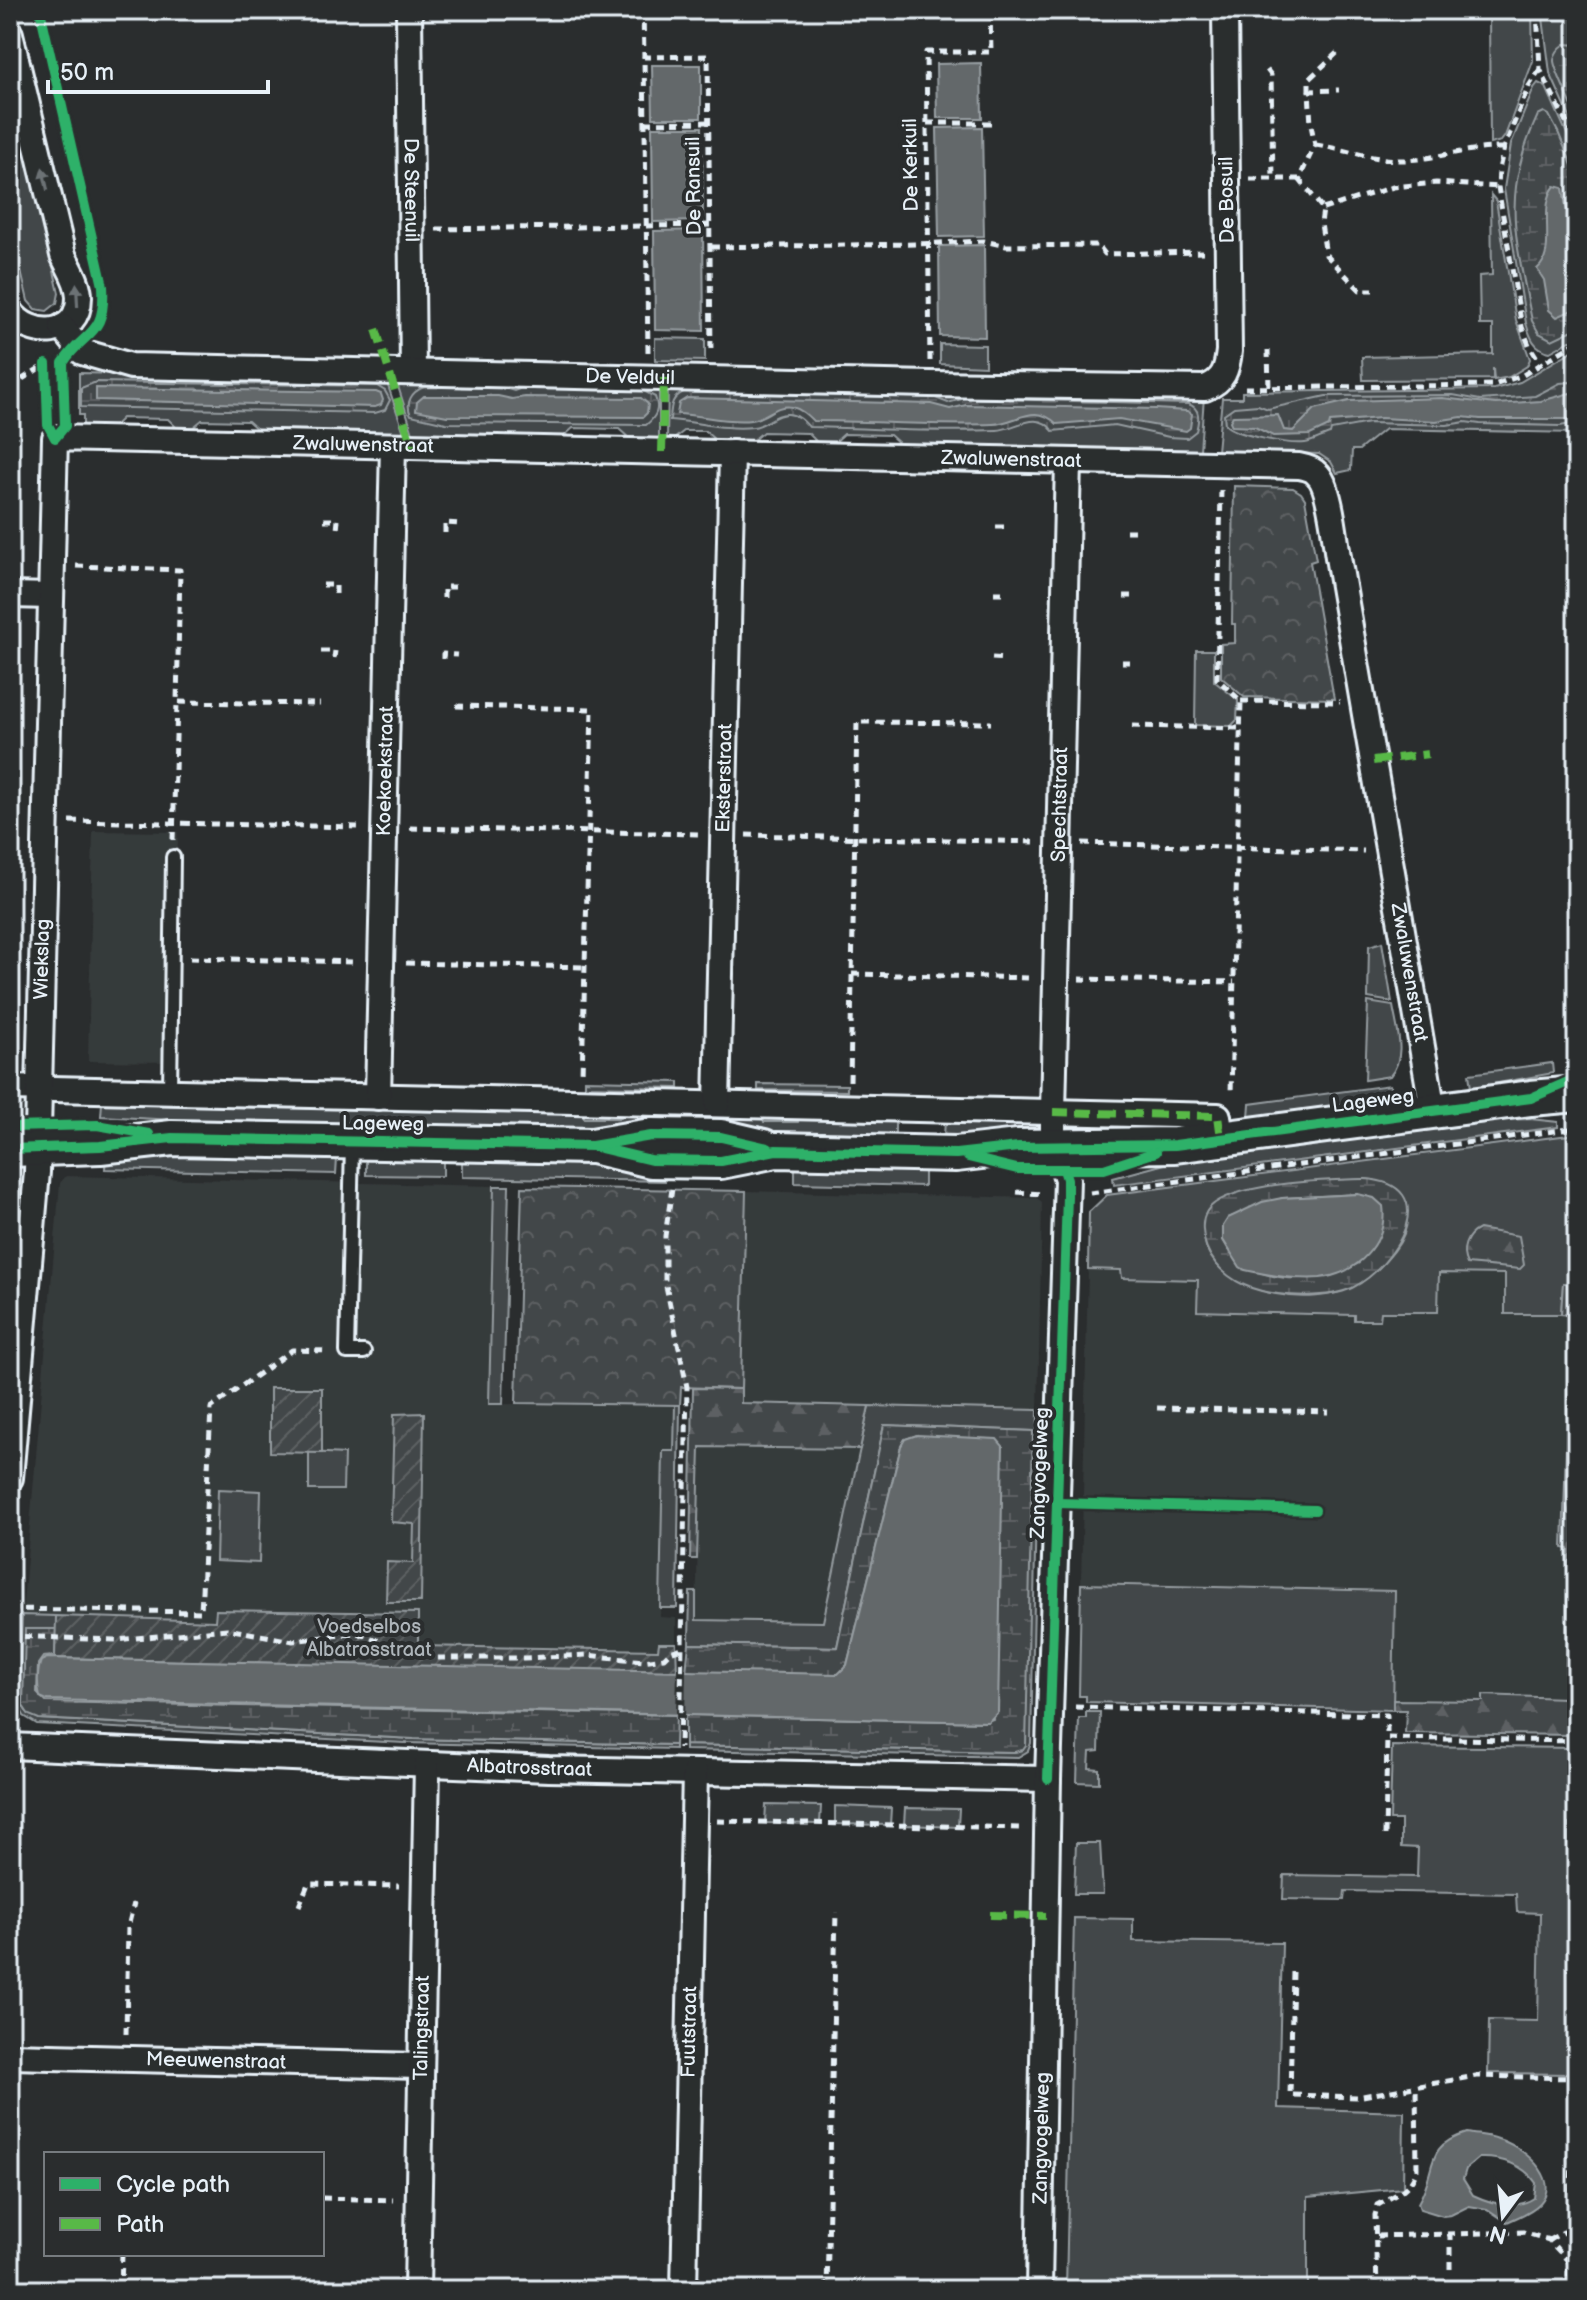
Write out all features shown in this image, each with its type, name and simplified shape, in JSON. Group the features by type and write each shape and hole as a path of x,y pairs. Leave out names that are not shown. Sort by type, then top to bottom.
{"street":[{"name":"De Steenuil","path":"409,10 413,372"},
{"name":"De Bosuil","path":"1217,382 1228,365 1229,351 1225,10"},
{"path":"10,34 63,255 78,284 77,309 62,327 50,331 29,329 10,311"},
{"path":"62,327 77,348"},
{"name":"De Velduil","path":"77,348 103,360 131,366 1189,389 1217,382"},
{"name":"Zwaluwenstraat","path":"55,438 1299,466 1319,475 1330,513 1433,1111"},
{"name":"Wiekslag","path":"10,1478 24,1137 40,1089 55,438"},
{"name":"Koekoekstraat","path":"378,1097 393,446"},
{"name":"Eksterstraat","path":"717,1104 732,453"},
{"name":"Spechtstraat","path":"1062,1171 1053,1138 1053,1112 1068,461"},
{"path":"10,595 51,596"},
{"name":"Lageweg","path":"10,1088 1218,1116 1221,1138"},
{"name":"Lageweg","path":"24,1137 100,1146 172,1138 592,1146 651,1136 721,1137 776,1150 956,1154 1018,1147 1062,1171 1175,1145 1221,1138 1577,1094"},
{"name":"Zangvogelweg","path":"1039,2290 1062,1171"},
{"name":"Albatrosstraat","path":"10,1746 427,1765 1048,1779"},
{"name":"Talingstraat","path":"417,2290 427,1765"},
{"name":"Fuutstraat","path":"684,2290 695,1772"},
{"name":"Meeuwenstraat","path":"10,2056 420,2066"}],"lane":[{"path":"170,1092 173,857"},
{"path":"352,1142 347,1352 364,1352"}],"path":[{"path":"643,10 648,378"},
{"path":"1537,10 1540,69 1577,144"},
{"path":"1299,179 1315,145 1309,79 1338,52"},
{"path":"1540,69 1529,86 1504,148 1498,187 1522,327 1541,364"},
{"path":"1267,70 1271,75 1273,179"},
{"path":"1309,91 1339,90"},
{"path":"645,123 709,122"},
{"path":"927,123 991,123"},
{"path":"1315,145 1380,159 1404,160 1489,147 1504,148"},
{"path":"1259,180 1299,179"},
{"path":"1299,179 1323,209 1321,224 1326,255 1360,290 1373,290"},
{"path":"1323,209 1393,187 1436,183 1498,187"},
{"path":"412,229 711,225"},
{"path":"711,247 984,241 1006,246 1098,245 1105,254 1228,252"},
{"path":"1217,382 1242,388 1494,385 1515,379 1577,342"},
{"path":"27,359 46,364 63,363 77,348"},
{"path":"1268,350 1269,388"},
{"path":"46,364 46,376"},
{"path":"10,387 46,364"},
{"path":"1221,465 1217,679 1241,701 1363,703"},
{"path":"324,520 338,520 337,530"},
{"path":"445,533 445,523 460,524"},
{"path":"996,527 1008,527"},
{"path":"1126,531 1138,531"},
{"path":"52,565 180,570 173,857"},
{"path":"323,585 336,585 336,594"},
{"path":"444,598 444,587 458,587"},
{"path":"994,593 1006,593"},
{"path":"1124,596 1136,596"},
{"path":"321,651 335,651 334,658"},
{"path":"443,659 443,654 457,655"},
{"path":"992,658 1005,659"},
{"path":"1122,662 1134,662"},
{"path":"1231,1098 1241,701"},
{"path":"177,702 320,704"},
{"path":"456,706 592,709 582,1075"},
{"path":"850,1081 857,722 991,723"},
{"path":"1132,726 1240,728"},
{"path":"172,958 585,967"},
{"path":"1531,1098 1577,1118"},
{"path":"1062,1171 1577,1128"},
{"path":"672,1185 665,1236 665,1281 687,1387 680,1728"},
{"path":"10,1609 201,1612 211,1408 292,1350 347,1352"},
{"path":"1157,1408 1329,1412"},
{"path":"10,1636 116,1640 227,1629 293,1641 356,1633 434,1658 587,1655 643,1661 664,1658 682,1648"},
{"path":"1050,1706 1387,1715 1385,1835"},
{"path":"1387,1738 1577,1741"},
{"path":"695,1821 1048,1829"},
{"path":"299,1906 308,1884 424,1887"},
{"path":"125,2059 128,1927 134,1903"},
{"path":"827,2290 836,1912"},
{"path":"1568,2290 1577,1965"},
{"path":"1293,1972 1290,2095 1357,2097 1476,2076 1574,2078"},
{"path":"1377,2290 1375,2215 1378,2205 1406,2190 1417,2169 1416,2087"},
{"path":"324,2198 418,2200"},
{"path":"1549,2240 1570,2229"},
{"path":"1377,2236 1523,2232 1549,2240 1569,2262"},
{"path":"1450,2234 1450,2269"},
{"path":"121,2290 122,2256"}],"shaded area":[{"path":"981,63 982,118 937,118 936,64"},
{"path":"652,65 701,65 701,118 653,118"},
{"path":"652,127 702,127 703,221 653,222"},
{"path":"982,127 984,236 939,237 937,128"},
{"path":"1555,186 1563,188 1566,207 1577,227 1574,251 1577,308 1557,317 1549,310 1544,280 1537,269 1546,252 1548,205"},
{"path":"703,230 704,331 655,330 654,231"},
{"path":"984,245 985,337 940,336 939,246"},
{"path":"96,388 376,392 381,394 383,400 381,405 375,407 96,400"},
{"path":"1570,393 1577,396 1577,419 1462,417 1436,421 1381,418 1330,422 1329,426 1310,435 1273,436 1255,427 1232,426 1230,421 1233,416 1278,415 1284,430 1293,431 1315,409 1349,401 1442,398 1496,404 1541,401"},
{"path":"424,396 641,398 648,404 643,417 447,416 416,410 417,402"},
{"path":"687,398 931,404 950,409 966,405 1156,409 1192,414 1190,428 1186,431 1119,419 1057,424 1049,418 1033,414 993,424 813,421 792,407 776,409 757,419 732,420 677,414 679,403"},
{"path":"93,831 178,832 174,1062 88,1061"},
{"path":"66,1176 494,1186 489,1404 675,1405 674,1451 663,1452 660,1617 676,1618 676,1643 660,1643 659,1650 417,1646 417,1613 217,1610 216,1621 22,1615 60,1183"},
{"path":"746,1191 1037,1198 1042,1202 1038,1410 741,1403"},
{"path":"1358,1194 1374,1198 1383,1206 1380,1232 1375,1244 1358,1263 1334,1275 1301,1278 1245,1270 1223,1240 1223,1226 1228,1218 1262,1202"},
{"path":"1088,1269 1122,1270 1122,1278 1198,1280 1197,1311 1354,1315 1355,1320 1380,1320 1381,1312 1439,1273 1506,1274 1506,1314 1570,1315 1563,1548 1569,1548 1565,1698 1484,1695 1483,1701 1393,1700 1395,1591 1081,1584"},
{"path":"917,1435 997,1439 1003,1446 998,1712 988,1722 47,1700 40,1697 39,1669 41,1661 47,1658 838,1674 847,1665 901,1446 905,1439"},
{"path":"700,1447 860,1449 823,1623 696,1620"},
{"path":"1467,2133 1490,2137 1507,2142 1527,2155 1543,2173 1546,2183 1546,2193 1540,2203 1507,2222 1487,2209 1469,2206 1443,2216 1420,2209 1418,2203 1433,2160 1443,2145","holes":["1479,2158 1511,2163 1525,2171 1536,2183 1534,2198 1520,2204 1504,2204 1473,2195 1463,2179 1466,2169"]}],"green space":[{"path":"1489,10 1532,10 1533,61 1505,136 1501,141 1490,144"},
{"path":"1542,10 1577,10 1577,133 1550,73"},
{"path":"1565,44 1577,45 1577,118 1554,60 1556,52"},
{"path":"1538,83 1546,87 1577,156 1577,337 1550,352 1536,345 1526,323 1504,189 1511,144"},
{"path":"1544,112 1558,132 1577,177 1577,328 1552,340 1539,333 1532,321 1515,217 1515,194 1526,144 1538,115"},
{"path":"25,144 59,293 57,303 47,311 35,309 28,301 10,224 10,147"},
{"path":"1491,195 1496,201 1516,320 1530,359 1527,366 1509,377 1494,380 1493,368 1493,379 1363,380 1362,357 1493,354 1493,325 1480,325 1479,276 1492,275"},
{"path":"655,338 705,339 705,361 655,360"},
{"path":"940,344 985,345 985,366 940,364"},
{"path":"1577,348 1577,433 1385,429 1359,450 1352,450 1351,470 1337,473 1331,462 1319,454 1217,451 1222,398 1242,398 1242,392 1494,389 1520,382"},
{"path":"79,373 386,380 404,433 258,430 248,421 202,420 191,429 176,427 168,419 122,418 113,427 83,426 83,415 79,415"},
{"path":"396,380 659,386 659,439 629,438 619,429 573,428 563,437 413,433"},
{"path":"96,382 377,386 385,391 390,400 385,410 375,413 81,407 81,388"},
{"path":"1560,383 1577,385 1577,423 1560,426 1465,422 1447,425 1369,423 1331,430 1330,434 1298,443 1250,435 1225,424 1224,414 1234,407 1258,405 1268,409 1326,396 1453,395 1480,400 1535,396"},
{"path":"668,386 1204,397 1200,450 900,444 890,435 844,434 834,443 817,442 808,433 763,432 752,441 715,440 705,431 684,431 674,439 667,439"},
{"path":"424,387 501,387 514,391 522,388 642,390 655,397 657,409 646,425 446,423 411,415 410,398"},
{"path":"686,391 933,397 948,403 965,398 1188,404 1197,411 1198,419 1196,431 1187,438 1115,425 1053,431 1040,421 1004,429 973,431 809,427 800,418 788,414 779,415 758,426 743,428 670,420 673,402"},
{"path":"1234,486 1293,488 1305,499 1316,560 1310,562 1334,699 1244,697 1221,677 1221,644 1235,643 1235,624 1232,624"},
{"path":"1196,650 1214,650 1214,681 1238,700 1237,720 1231,726 1195,725"},
{"path":"1382,942 1392,1002 1368,998 1369,946"},
{"path":"1368,1002 1393,1006 1399,1051 1390,1076 1365,1080"},
{"path":"1552,1063 1553,1073 1471,1088 1469,1074"},
{"path":"585,1080 679,1082 679,1088 585,1086"},
{"path":"758,1084 847,1085 847,1091 758,1090"},
{"path":"1390,1085 1392,1099 1249,1117 1250,1104"},
{"path":"102,1103 583,1113 584,1118 620,1118 621,1114 690,1116 689,1128 591,1129 174,1120 101,1116"},
{"path":"706,1116 763,1117 764,1122 798,1122 799,1118 895,1120 895,1135 706,1129"},
{"path":"1496,1120 1558,1122 1558,1127 1114,1185 1113,1178 1165,1164"},
{"path":"945,1121 1014,1122 1014,1138 944,1136"},
{"path":"1577,1134 1577,1283 1563,1283 1561,1314 1505,1314 1505,1274 1439,1273 1438,1312 1381,1312 1380,1320 1354,1320 1354,1315 1197,1311 1198,1280 1122,1278 1121,1270 1088,1269 1089,1212 1107,1195","holes":["1374,1180 1401,1194 1406,1209 1406,1224 1402,1238 1390,1256 1352,1287 1335,1293 1296,1297 1256,1289 1223,1270 1207,1249 1205,1227 1213,1209 1224,1199 1279,1186"]},
{"path":"106,1155 337,1158 336,1174 105,1169"},
{"path":"366,1159 443,1160 443,1176 366,1175"},
{"path":"462,1161 665,1167 665,1181 462,1177"},
{"path":"795,1168 924,1171 924,1186 795,1183"},
{"path":"1365,1179 1389,1184 1403,1195 1408,1210 1397,1245 1369,1277 1352,1288 1328,1294 1298,1296 1255,1289 1236,1281 1222,1270 1207,1248 1204,1218 1215,1203 1229,1196 1266,1186","holes":["1358,1194 1359,1263 1304,1278 1265,1274 1248,1267 1234,1256 1223,1240 1228,1218 1282,1198"]},
{"path":"494,1186 509,1186 503,1404 489,1404"},
{"path":"522,1187 746,1191 741,1389 681,1387 680,1405 516,1403"},
{"path":"1479,1229 1519,1236 1524,1265 1520,1269 1467,1264 1464,1253 1466,1244"},
{"path":"1563,1283 1577,1283 1574,1735 1405,1733 1406,1710 1393,1710 1393,1700 1483,1701 1483,1695 1565,1698 1569,1549 1563,1548 1570,1315 1561,1314"},
{"path":"270,1388 322,1388 322,1453 270,1452"},
{"path":"693,1388 741,1389 741,1403 869,1406 860,1449 700,1447 697,1559 690,1559"},
{"path":"675,1405 680,1405 677,1608 660,1608 663,1451 674,1451"},
{"path":"869,1406 1038,1410 1031,1743 1028,1751 1018,1757 685,1750 685,1745 1023,1750 1033,1431 884,1425 837,1647 689,1644 690,1592 696,1592 696,1620 823,1622"},
{"path":"424,1413 421,1602 386,1602 387,1562 413,1563 414,1524 391,1522 394,1414"},
{"path":"884,1425 1033,1431 1026,1746 1014,1752 685,1745 685,1715 985,1722 993,1719 917,1435 905,1439 901,1446 847,1665 841,1673 831,1676 686,1672 689,1644 837,1647"},
{"path":"309,1452 344,1454 343,1490 309,1490"},
{"path":"218,1489 261,1491 259,1563 216,1561"},
{"path":"1081,1584 1395,1591 1393,1710 1086,1702 1086,1696 1079,1696"},
{"name":"Voedselbos Albatrosstraat","path":"216,1610 418,1613 418,1646 658,1650 659,1643 676,1643 677,1672 55,1658 56,1616 215,1621"},
{"path":"22,1615 56,1616 56,1629 26,1629 23,1706 39,1719 414,1739 675,1745 675,1749 405,1743 37,1724 24,1716 18,1705"},
{"path":"25,1629 56,1629 55,1656 43,1657 38,1664 37,1693 46,1702 676,1715 675,1745 414,1739 39,1719 29,1715 23,1706"},
{"path":"1086,1712 1100,1712 1099,1751 1090,1752 1089,1768 1099,1769 1099,1783 1077,1782 1079,1718 1086,1718"},
{"path":"1392,1746 1577,1748 1576,1824 1569,1824 1568,1845 1575,1845 1570,2074 1488,2073 1489,2020 1538,2021 1540,1913 1517,1912 1516,1894 1345,1891 1344,1900 1283,1899 1284,1875 1417,1877 1418,1848 1401,1847 1401,1820 1390,1820"},
{"path":"766,1805 821,1806 820,1824 765,1823"},
{"path":"835,1806 891,1808 890,1825 835,1824"},
{"path":"905,1808 959,1809 958,1827 904,1825"},
{"path":"1076,1843 1100,1843 1103,1894 1074,1894"},
{"path":"1074,1918 1133,1919 1133,1941 1282,1943 1278,2108 1404,2112 1403,2188 1308,2197 1308,2290 1066,2290"}],"pier":[{"path":"677,1668 686,1668 685,1719 676,1719"}],"marked path":[{"path":"376,329 412,446"},
{"path":"662,452 664,378"},
{"path":"1373,761 1428,754"},
{"path":"1053,1112 1218,1116 1221,1138"},
{"path":"990,1915 1046,1916"}],"cycle path":[{"path":"40,10 103,286 103,303 97,324 63,363 65,426 55,438 48,425 46,364"},
{"path":"592,1146 651,1160 721,1161 776,1150 956,1154 1018,1147 1175,1145 1531,1098 1577,1078"},
{"path":"10,1127 97,1125 149,1134"},
{"path":"10,1149 100,1146 172,1138 592,1146 651,1136 721,1137 768,1148"},
{"path":"968,1157 1017,1169 1104,1169 1156,1152"},
{"path":"1048,1779 1067,1196 1064,1170"},
{"path":"1057,1503 1315,1510"}]}
